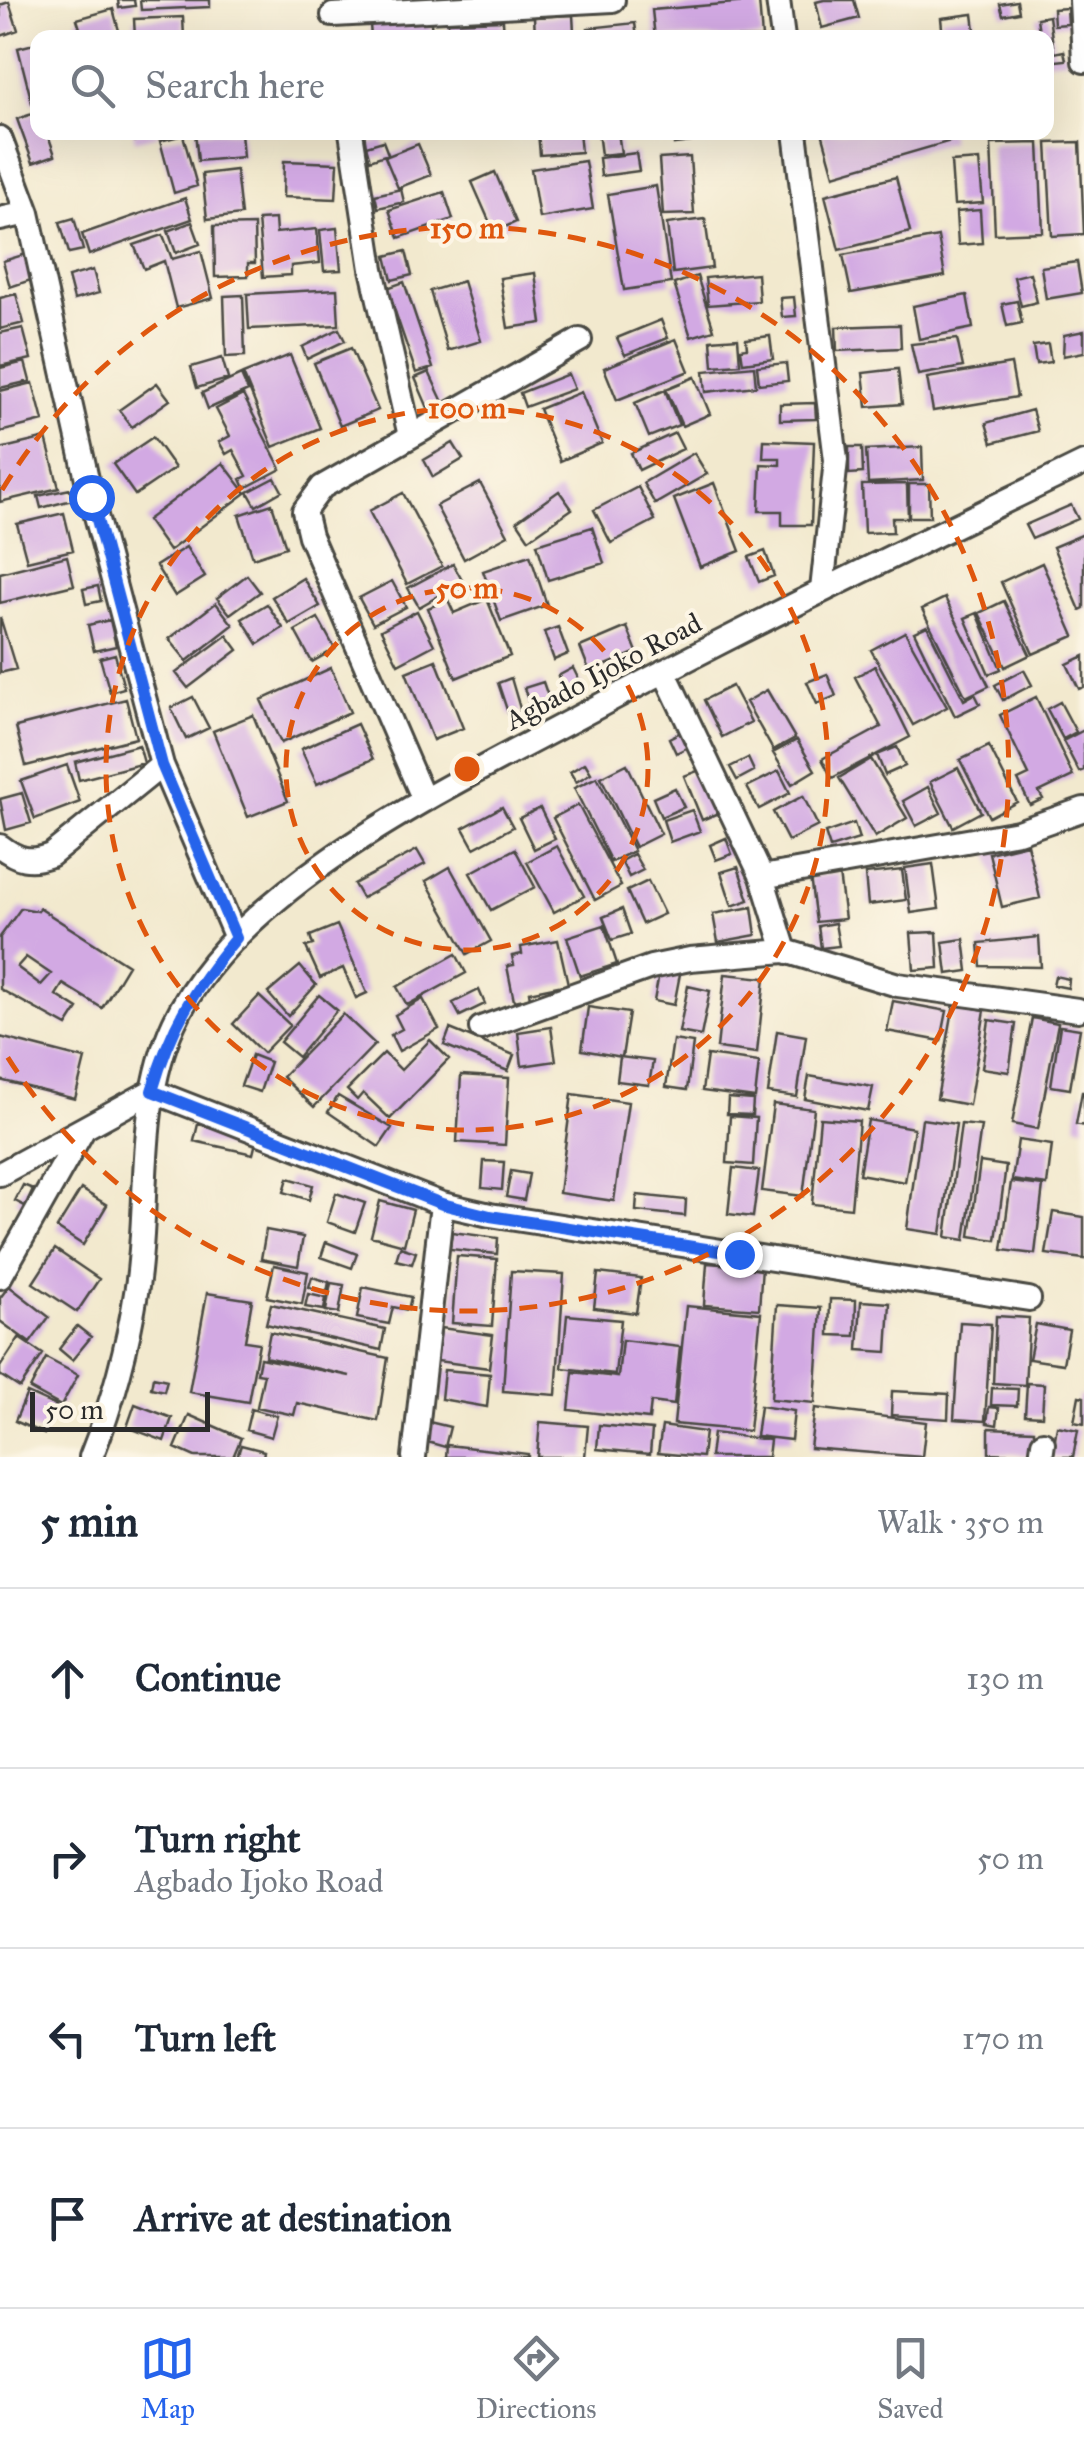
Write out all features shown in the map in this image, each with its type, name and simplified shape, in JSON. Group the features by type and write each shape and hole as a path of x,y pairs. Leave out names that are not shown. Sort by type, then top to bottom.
{"street":[{"path":"334,18 613,0"},
{"path":"778,0 782,30"},
{"path":"1081,0 1084,62"},
{"path":"0,138 28,213 91,497 162,765 236,938"},
{"path":"352,140 372,269 410,436"},
{"path":"795,140 836,460 822,590"},
{"path":"0,219 28,213"},
{"path":"424,800 310,536 304,511 322,487 580,340"},
{"name":"Agbado Ijoko Road","path":"91,1457 120,1378 137,1287 152,1091 182,1008 236,938 296,886 424,800 664,670 1084,463"},
{"path":"664,670 762,876 785,952"},
{"path":"0,846 16,858 34,862 52,855 162,765"},
{"path":"762,876 1018,832 1084,808"},
{"path":"482,1028 651,967 690,959 785,952 898,984 1078,1010"},
{"path":"0,1174 152,1091 442,1204 490,1216 1029,1299"},
{"path":"0,1276 83,1130"},
{"path":"414,1457 442,1204"}],"building":[{"path":"118,0 134,0 135,6 119,8"},
{"path":"140,0 210,0 210,7 141,10"},
{"path":"854,0 859,18 822,28 816,2"},
{"path":"759,1 761,30 654,30 652,10"},
{"path":"1017,1 1019,12 1003,15 1000,4"},
{"path":"9,2 18,30 1,36 0,5"},
{"path":"1067,8 1068,24 1054,25 1053,9"},
{"path":"113,9 119,30 80,30 77,19"},
{"path":"973,14 975,30 942,30 941,18"},
{"path":"573,15 574,30 535,30 534,17"},
{"path":"1049,16 1051,30 1039,30 1037,18"},
{"path":"183,17 184,30 135,30 134,19"},
{"path":"503,20 504,30 448,30 448,22"},
{"path":"431,22 432,30 370,30 370,24"},
{"path":"635,23 636,30 588,30"},
{"path":"30,45 30,95 18,48"},
{"path":"1064,51 1066,60 1054,61 1054,53"},
{"path":"30,115 30,140 50,140 55,155 33,163 17,119"},
{"path":"184,140 197,186 174,193 160,141"},
{"path":"196,140 242,140 243,157 198,161"},
{"path":"539,140 580,140 581,152 540,155"},
{"path":"599,140 619,140 621,153 601,155"},
{"path":"674,140 707,140 674,144"},
{"path":"824,140 951,140 951,141 834,175"},
{"path":"383,141 388,154 370,160 366,146"},
{"path":"1080,142 1084,234 1052,236 1047,143"},
{"path":"1039,143 1043,232 995,234 991,144"},
{"path":"418,144 431,175 398,188 385,157"},
{"path":"636,153 639,171 601,176 599,158"},
{"path":"690,157 694,214 663,215 659,159"},
{"path":"979,160 983,203 954,205 951,162"},
{"path":"284,161 338,163 336,199 283,197"},
{"path":"585,161 593,209 539,218 531,169"},
{"path":"236,170 241,215 207,219 202,174"},
{"path":"495,172 516,222 494,232 472,182"},
{"path":"896,177 910,232 839,250 825,195"},
{"path":"656,186 671,283 624,290 608,194"},
{"path":"401,189 404,202 378,208 375,195"},
{"path":"444,192 453,219 399,238 389,210"},
{"path":"185,198 192,219 89,255 82,234"},
{"path":"980,210 982,243 958,245 956,212"},
{"path":"74,218 83,250 69,253 60,222"},
{"path":"275,219 276,233 317,229 320,263 291,266 291,275 263,277 258,220"},
{"path":"705,219 712,268 673,273 667,224"},
{"path":"192,222 200,244 176,253 168,231"},
{"path":"254,225 255,263 248,263 248,276 215,277 214,226"},
{"path":"337,228 341,270 324,271 320,230"},
{"path":"163,235 172,259 201,251 213,298 176,308 164,261 144,269 134,245"},
{"path":"938,237 945,276 851,293 843,255"},
{"path":"406,251 412,275 392,280 386,256"},
{"path":"26,254 34,279 10,287 3,261"},
{"path":"1077,262 1082,293 1046,299 1041,267"},
{"path":"93,270 99,293 74,300 68,277"},
{"path":"535,273 542,323 508,328 500,278"},
{"path":"757,273 759,301 708,305 705,278"},
{"path":"1030,273 1037,302 1021,306 1014,277"},
{"path":"697,276 714,330 691,337 674,284"},
{"path":"463,281 481,341 448,351 430,291"},
{"path":"404,282 433,368 416,373 387,288"},
{"path":"337,289 339,325 249,329 247,294"},
{"path":"16,294 24,323 0,329 0,298"},
{"path":"243,295 245,356 226,357 224,296"},
{"path":"967,295 973,328 919,339 913,306"},
{"path":"794,297 796,316 782,317 780,298"},
{"path":"1017,301 1022,323 1007,326 1002,304"},
{"path":"661,320 668,338 625,355 617,338"},
{"path":"900,325 901,348 837,351 836,327"},
{"path":"23,328 31,359 0,366 0,333"},
{"path":"339,329 345,341 307,359 302,347"},
{"path":"1084,331 1084,352 1063,356 1064,335"},
{"path":"770,336 773,359 743,363 741,349 747,348 746,339"},
{"path":"738,338 740,364 713,366 711,340"},
{"path":"676,339 689,371 617,400 604,368"},
{"path":"957,339 963,367 918,375 911,344"},
{"path":"1048,344 1051,362 1036,364 1033,346"},
{"path":"351,348 378,410 340,426 314,363"},
{"path":"290,355 320,428 273,447 243,374"},
{"path":"222,358 228,379 197,388 191,367"},
{"path":"25,362 30,381 0,388 0,368"},
{"path":"786,363 788,381 759,384 757,366"},
{"path":"1011,364 1017,397 933,411 927,378"},
{"path":"754,366 756,386 706,392 704,371"},
{"path":"898,369 902,404 867,407 863,373"},
{"path":"429,372 443,402 428,408 415,378"},
{"path":"568,374 574,389 525,407 520,393"},
{"path":"241,375 248,391 208,409 202,393"},
{"path":"695,377 710,414 682,426 666,389"},
{"path":"33,383 43,421 0,432 0,391"},
{"path":"157,383 170,400 132,427 119,410"},
{"path":"665,390 679,425 649,437 635,403"},
{"path":"581,392 602,443 560,461 539,409"},
{"path":"243,395 281,469 245,488 241,479 247,476 233,450 226,454 219,442 230,436 216,409"},
{"path":"815,403 816,419 780,420 780,404"},
{"path":"1032,410 1038,431 992,443 986,423"},
{"path":"675,433 683,449 639,470 631,453"},
{"path":"153,437 175,468 135,495 113,464"},
{"path":"46,438 59,488 0,502 0,449"},
{"path":"764,440 814,442 811,525 782,525 782,511 759,511 761,464 780,465 780,458 763,458"},
{"path":"453,443 463,459 433,477 424,460"},
{"path":"849,447 862,447 863,473 849,474"},
{"path":"922,447 923,480 868,483 866,450"},
{"path":"694,453 707,474 655,504 643,483"},
{"path":"223,463 246,493 169,551 147,520"},
{"path":"275,478 282,491 256,506 248,492"},
{"path":"480,483 508,535 464,559 436,506"},
{"path":"714,483 740,551 700,567 674,499"},
{"path":"907,484 908,518 892,518 893,532 864,533 862,485"},
{"path":"909,484 929,484 930,517 909,517"},
{"path":"638,487 655,520 611,543 594,510"},
{"path":"70,489 72,500 41,508 38,496"},
{"path":"559,491 572,509 529,539 517,521"},
{"path":"403,493 442,566 407,584 369,511"},
{"path":"272,504 286,547 253,558 239,515"},
{"path":"1071,505 1078,519 1032,539 1025,525"},
{"path":"64,513 73,550 27,561 17,524"},
{"path":"592,527 604,563 548,580 537,544"},
{"path":"1084,534 1084,608 1080,610 1053,547"},
{"path":"186,547 205,577 175,596 156,566"},
{"path":"765,551 774,576 759,582 749,557"},
{"path":"530,555 547,605 501,621 483,571"},
{"path":"67,556 74,585 0,603 0,573"},
{"path":"1042,563 1074,636 1033,654 1001,582"},
{"path":"453,564 463,582 419,607 408,588"},
{"path":"247,575 260,592 230,614 217,598"},
{"path":"303,578 320,606 289,624 272,597"},
{"path":"392,581 406,607 373,624 359,598"},
{"path":"98,586 101,601 86,604 83,589"},
{"path":"945,598 989,686 966,697 922,609"},
{"path":"487,599 510,656 456,678 428,608 448,600 454,613"},
{"path":"1004,601 1030,655 1005,667 979,613"},
{"path":"216,603 233,625 187,661 169,639"},
{"path":"267,604 283,628 258,644 242,619"},
{"path":"417,611 434,645 398,664 381,630"},
{"path":"977,613 1001,669 989,674 965,618"},
{"path":"0,617 16,669 0,673"},
{"path":"318,618 335,649 312,662 295,631"},
{"path":"110,620 116,646 94,651 88,625"},
{"path":"927,626 964,700 975,694 980,704 955,716 914,632"},
{"path":"558,627 568,654 554,660 544,632"},
{"path":"627,627 637,652 590,672 580,647"},
{"path":"905,632 947,707 913,725 871,650"},
{"path":"227,635 238,650 188,688 176,673"},
{"path":"115,654 124,688 110,692 100,658"},
{"path":"1084,656 1084,687 1079,689 1067,664"},
{"path":"436,660 463,728 433,740 406,672"},
{"path":"875,666 910,737 832,778 822,759 881,727 855,677"},
{"path":"331,668 350,712 281,743 261,700"},
{"path":"573,668 583,688 568,696 558,676"},
{"path":"1024,670 1032,685 1003,700 995,685"},
{"path":"827,674 836,696 817,704 807,682"},
{"path":"511,678 521,712 509,716 498,683"},
{"path":"543,682 551,705 532,712 524,688"},
{"path":"732,686 751,722 722,737 704,700"},
{"path":"767,690 795,738 773,750 746,702"},
{"path":"193,697 209,728 186,739 171,708"},
{"path":"1036,697 1073,776 1039,792 1043,799 1030,805 1018,780 1029,775 1000,715"},
{"path":"126,699 136,738 26,766 16,727"},
{"path":"1060,702 1076,732 1063,739 1047,709"},
{"path":"253,715 288,801 248,817 213,731"},
{"path":"357,724 373,759 317,784 301,749"},
{"path":"685,730 692,745 676,753 669,738"},
{"path":"1084,730 1084,770 1079,772 1063,741"},
{"path":"797,740 815,770 792,784 773,753"},
{"path":"139,745 144,763 79,780 75,762"},
{"path":"989,746 1017,802 989,817 960,760"},
{"path":"897,747 905,766 885,775 877,755"},
{"path":"748,758 754,771 737,780 730,767"},
{"path":"871,759 907,818 875,837 839,778"},
{"path":"585,763 591,773 576,782 570,772"},
{"path":"627,764 661,834 635,847 601,777"},
{"path":"67,765 80,802 35,819 21,781"},
{"path":"958,768 981,812 953,827 930,782"},
{"path":"700,770 718,813 702,820 684,776"},
{"path":"779,771 790,793 759,809 747,787"},
{"path":"597,777 634,851 611,862 574,788"},
{"path":"928,787 941,813 916,826 903,801"},
{"path":"675,788 684,807 661,817 653,798"},
{"path":"22,793 31,823 6,830 0,799"},
{"path":"803,796 818,826 788,841 773,812"},
{"path":"578,805 621,886 595,900 553,818"},
{"path":"502,807 513,827 474,848 463,828"},
{"path":"540,808 555,839 534,849 519,818"},
{"path":"692,810 700,831 670,842 663,820"},
{"path":"854,823 859,839 830,848 825,833"},
{"path":"726,838 732,854 716,860 710,845"},
{"path":"1027,844 1040,898 1002,907 989,853"},
{"path":"557,846 584,896 554,912 527,862"},
{"path":"515,849 535,887 491,910 470,873"},
{"path":"417,850 425,864 362,898 354,884"},
{"path":"634,854 643,870 629,877 621,861"},
{"path":"933,864 939,909 911,913 905,868"},
{"path":"450,867 491,941 467,954 426,881"},
{"path":"738,867 749,900 732,906 721,872"},
{"path":"902,870 906,900 868,905 865,874"},
{"path":"839,874 845,919 816,922 810,877"},
{"path":"648,881 664,914 642,924 627,891"},
{"path":"752,907 756,935 718,942 713,914"},
{"path":"21,908 39,908 128,965 102,1008 63,984 56,995 78,1009 67,1026 0,989 0,937","holes":["26,957 51,974 41,985 17,967"]},
{"path":"622,909 631,934 612,940 603,917"},
{"path":"835,923 839,946 821,948 818,926"},
{"path":"337,925 367,993 356,998 343,968 320,978 306,947 313,945 310,936"},
{"path":"604,925 617,964 580,976 567,937"},
{"path":"937,932 939,968 914,970 911,933"},
{"path":"1039,937 1041,967 981,966 979,943"},
{"path":"964,939 968,971 947,974 943,942"},
{"path":"558,940 568,984 529,992 530,998 514,1001 507,966 514,965 512,956 522,954 521,947"},
{"path":"456,954 466,973 407,1005 397,987"},
{"path":"300,966 316,985 288,1016 268,993"},
{"path":"660,969 680,974 674,1005 654,1001"},
{"path":"725,974 765,978 757,1053 717,1048"},
{"path":"1055,976 1069,979 1068,988 1053,985"},
{"path":"688,986 710,991 701,1036 679,1032"},
{"path":"479,990 485,1004 460,1016 453,1003"},
{"path":"319,995 337,1010 298,1057 280,1042"},
{"path":"259,996 290,1025 263,1053 233,1024"},
{"path":"423,999 439,1029 399,1051 391,1035 402,1029 395,1015"},
{"path":"893,1001 947,1011 941,1041 887,1031"},
{"path":"954,1004 985,1010 969,1105 937,1099"},
{"path":"588,1007 629,1013 622,1057 582,1050"},
{"path":"343,1014 375,1044 314,1107 282,1077"},
{"path":"1032,1018 1058,1023 1038,1129 1012,1124"},
{"path":"989,1020 1016,1024 1009,1072 982,1068"},
{"path":"1060,1026 1080,1029 1070,1089 1051,1086"},
{"path":"551,1027 556,1061 522,1066 518,1032"},
{"path":"450,1029 514,1055 508,1071 444,1045"},
{"path":"777,1031 806,1036 797,1097 768,1093"},
{"path":"0,1037 85,1059 75,1099 0,1080"},
{"path":"430,1040 449,1059 390,1119 363,1093 357,1100 347,1090 384,1053 401,1070"},
{"path":"673,1040 693,1043 687,1090 666,1087"},
{"path":"252,1055 270,1062 260,1092 241,1086"},
{"path":"707,1055 759,1062 755,1098 702,1091"},
{"path":"620,1057 653,1061 649,1085 617,1081"},
{"path":"461,1075 509,1078 505,1145 457,1142"},
{"path":"809,1076 873,1087 868,1111 805,1099"},
{"path":"1084,1092 1084,1126 1076,1124"},
{"path":"572,1094 628,1102 614,1201 559,1193"},
{"path":"338,1096 392,1128 379,1147 328,1112"},
{"path":"728,1098 753,1100 752,1115 727,1114"},
{"path":"773,1104 814,1109 803,1196 762,1191"},
{"path":"730,1116 756,1118 753,1165 727,1163"},
{"path":"820,1118 859,1121 851,1208 812,1204"},
{"path":"922,1119 956,1124 941,1234 907,1229"},
{"path":"868,1120 914,1128 905,1182 859,1174"},
{"path":"198,1124 257,1138 253,1154 194,1141"},
{"path":"961,1124 981,1126 965,1240 946,1237"},
{"path":"1018,1140 1052,1145 1047,1185 1012,1180"},
{"path":"484,1161 504,1162 502,1190 482,1188"},
{"path":"980,1162 1006,1166 996,1240 970,1236"},
{"path":"733,1168 759,1171 753,1217 728,1214"},
{"path":"511,1171 529,1174 524,1200 506,1197"},
{"path":"288,1178 313,1185 309,1200 284,1192"},
{"path":"1011,1182 1043,1186 1035,1254 1002,1250"},
{"path":"23,1185 33,1189 25,1206 15,1201"},
{"path":"81,1189 107,1205 83,1245 57,1228"},
{"path":"336,1193 365,1203 355,1232 327,1222"},
{"path":"637,1195 686,1200 685,1216 636,1211"},
{"path":"380,1201 413,1210 404,1245 371,1236"},
{"path":"1053,1212 1084,1217 1084,1259 1046,1254"},
{"path":"266,1230 303,1237 298,1266 261,1259"},
{"path":"452,1232 498,1238 497,1254 450,1249"},
{"path":"326,1242 357,1254 352,1268 321,1257"},
{"path":"400,1247 416,1252 412,1264 396,1260"},
{"path":"55,1249 99,1279 77,1312 33,1283"},
{"path":"457,1256 497,1259 492,1326 452,1323"},
{"path":"707,1263 762,1267 759,1309 704,1305"},
{"path":"274,1265 308,1272 302,1304 267,1297"},
{"path":"511,1271 564,1274 556,1395 503,1391"},
{"path":"598,1273 641,1278 636,1313 594,1308"},
{"path":"312,1277 329,1282 327,1292 309,1287"},
{"path":"331,1283 344,1285 339,1313 326,1311"},
{"path":"9,1286 49,1317 30,1343 0,1321 0,1298"},
{"path":"363,1287 411,1297 408,1310 393,1307 389,1324 357,1318"},
{"path":"207,1293 252,1300 245,1341 259,1343 248,1402 189,1392"},
{"path":"308,1294 326,1298 324,1310 305,1307"},
{"path":"830,1299 856,1300 855,1336 829,1335"},
{"path":"861,1301 890,1303 887,1352 858,1350"},
{"path":"271,1304 385,1329 381,1350 266,1324"},
{"path":"777,1305 821,1308 815,1403 771,1399"},
{"path":"686,1306 761,1313 749,1431 674,1424"},
{"path":"567,1315 621,1320 615,1374 562,1368"},
{"path":"996,1316 1029,1318 1025,1385 993,1383"},
{"path":"960,1322 991,1324 985,1421 954,1419"},
{"path":"1036,1324 1069,1330 1063,1364 1029,1359"},
{"path":"77,1326 91,1337 72,1360 59,1349"},
{"path":"441,1328 493,1335 489,1368 437,1361"},
{"path":"270,1332 388,1358 378,1421 297,1403 294,1415 257,1407 264,1374 257,1373 260,1358 350,1376 265,1357"},
{"path":"19,1338 43,1354 20,1388 0,1375 0,1367"},
{"path":"622,1340 680,1347 674,1405 651,1402 649,1419 569,1410 573,1372 618,1377"},
{"path":"46,1358 78,1375 61,1406 30,1389"},
{"path":"444,1370 490,1374 487,1407 441,1399"},
{"path":"153,1377 167,1380 164,1391 151,1388"},
{"path":"1027,1383 1044,1384 1042,1416 1025,1415"},
{"path":"992,1388 1018,1389 1017,1406 991,1405"},
{"path":"892,1391 949,1394 948,1419 891,1415"},
{"path":"27,1393 56,1406 44,1434 15,1421"},
{"path":"1079,1396 1084,1397 1084,1424 1074,1422"},
{"path":"135,1404 172,1418 164,1441 127,1427"},
{"path":"760,1406 794,1411 791,1440 756,1436"},
{"path":"989,1407 999,1408 997,1425 987,1423"},
{"path":"815,1408 926,1422 922,1457 810,1448"},
{"path":"251,1409 277,1416 271,1437 246,1430"},
{"path":"189,1415 241,1438 233,1457 195,1457 175,1448"},
{"path":"425,1421 450,1427 445,1447 420,1440"},
{"path":"540,1422 588,1426 585,1457 537,1457"},
{"path":"599,1425 652,1430 650,1454 597,1449"},
{"path":"662,1426 705,1432 702,1457 658,1453"},
{"path":"1057,1426 1078,1430 1073,1457 1052,1457"},
{"path":"989,1428 1034,1430 1033,1455 989,1453"},
{"path":"713,1433 770,1440 768,1457 710,1457"},
{"path":"241,1445 264,1451 263,1457 237,1457"},
{"path":"447,1445 528,1454 528,1457 446,1457"}],"route":[{"path":"91,497 162,765 236,938 191,993 162,1054 152,1091 442,1204 490,1216 739,1254"}]}
